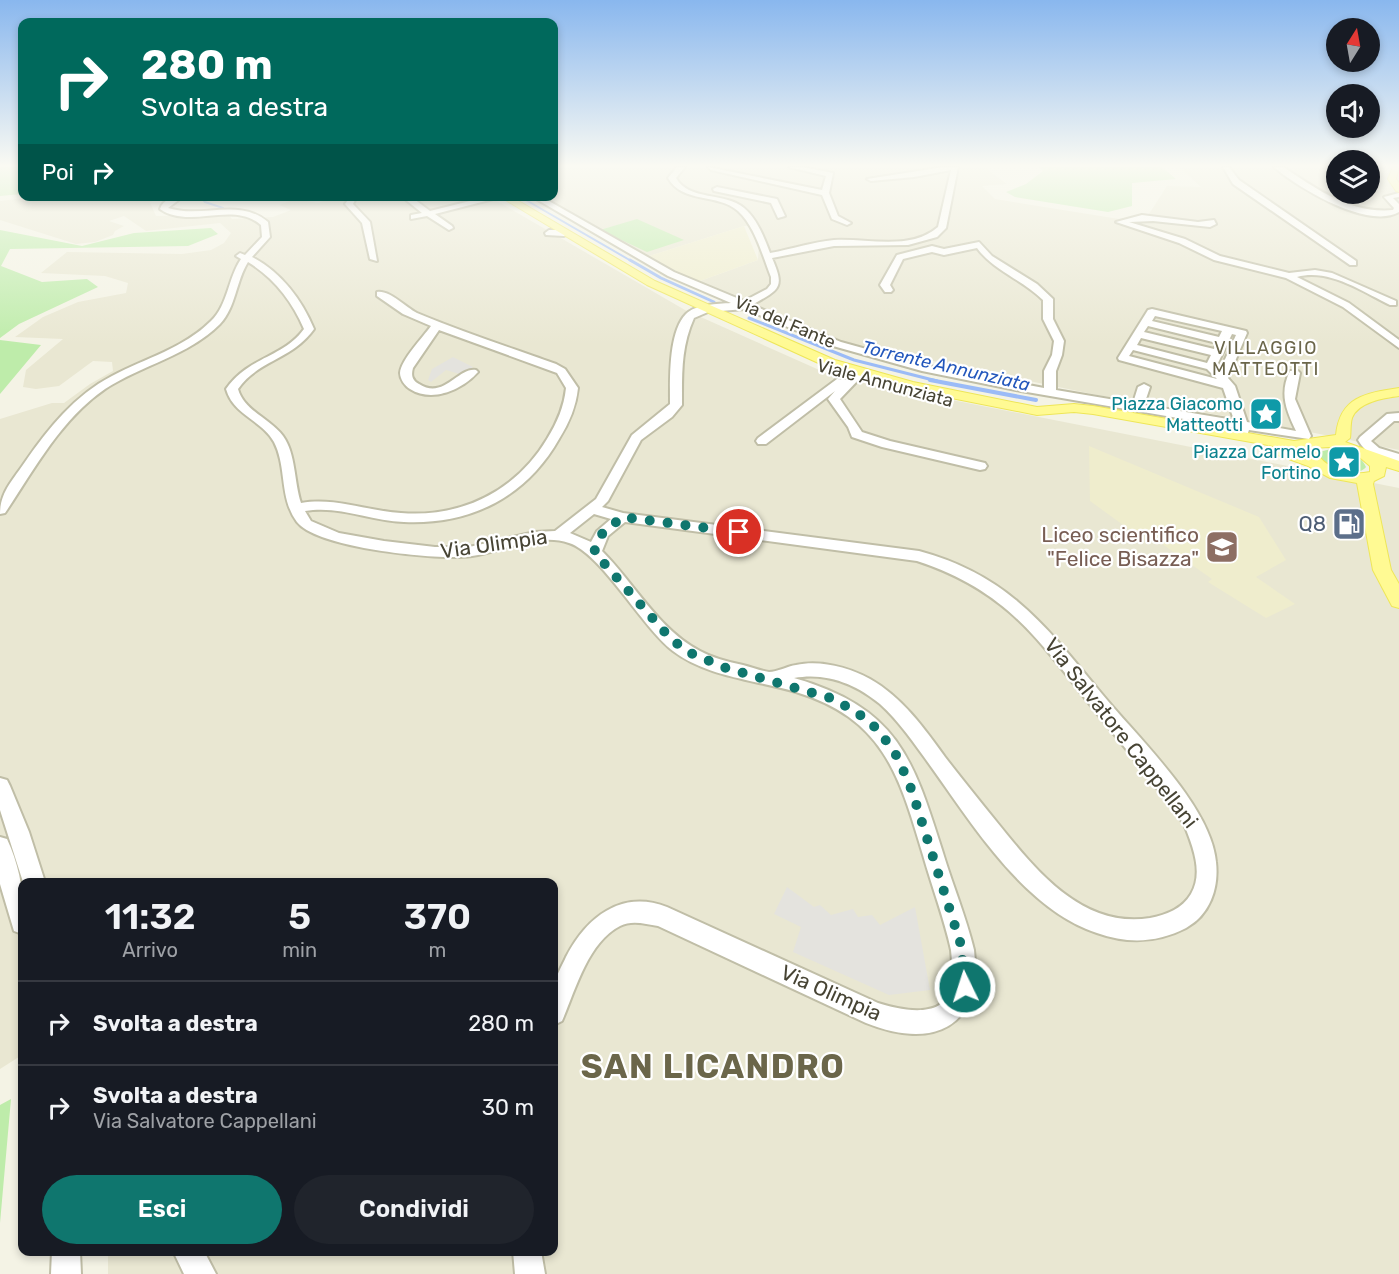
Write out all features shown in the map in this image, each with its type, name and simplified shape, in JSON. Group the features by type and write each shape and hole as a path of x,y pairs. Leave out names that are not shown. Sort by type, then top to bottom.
{"main road":[{"name":"Viale Annunziata","path":"545,226 648,284 804,360 966,404 1055,419 1120,421 1257,446 1289,453 1336,475"},
{"name":"Viale Annunziata","path":"648,284 672,291 708,312"},
{"name":"Viale Annunziata","path":"852,373 1037,411 1093,410 1330,442"},
{"path":"1330,442 1343,438 1345,418 1352,408 1368,400 1399,394"},
{"path":"1370,516 1372,511 1364,486 1378,465 1362,447 1354,420 1360,411 1399,394"},
{"path":"1066,409 1066,414 1078,418"},
{"path":"1307,440 1306,453 1312,462"},
{"path":"1330,442 1362,447 1399,466"},
{"path":"1336,475 1399,475"},
{"path":"1336,475 1356,492 1363,509 1370,516 1383,570 1399,601"}],"street":[{"path":"0,510 60,426 85,398 116,378 205,332 219,319 229,284 240,268 244,257 266,237 265,226"},
{"path":"367,226 374,259"},
{"name":"Via del Fante","path":"587,226 671,274 837,344 859,351 922,368 1050,393 1138,407 1242,430"},
{"path":"559,535 594,509 607,492 636,438 668,414 676,405 676,357 681,335 687,323 708,312 726,314 770,291 776,284 752,226"},
{"path":"766,256 837,243 925,239 941,230 942,226"},
{"path":"1134,226 1182,241 1217,258 1289,276 1346,305 1399,345"},
{"path":"1299,226 1353,263"},
{"path":"894,242 909,247 967,242 961,238"},
{"path":"937,246 944,252 979,245 989,258 1034,286 1048,299 1048,319 1058,334 1059,341 1057,355 1050,371 1050,393"},
{"path":"888,290 885,285 900,257 937,246"},
{"name":"Via Olimpia","path":"244,257 262,266 278,280 309,329 300,342 243,374 232,389 237,403 276,435 282,446 298,508 308,526 318,531 419,552 469,552 538,536 559,535 576,539 594,552 679,646 698,658 712,663 834,699 865,718 891,744 906,774 961,945 965,987 960,1001 948,1014 933,1021 914,1023 896,1021 875,1014 659,915 643,910 628,911 614,916 591,936 581,951 558,1004"},
{"path":"1289,276 1302,272 1328,274 1393,303"},
{"path":"672,291 692,283"},
{"path":"298,508 330,505 405,518 452,513 476,507 500,496 530,475 538,465 569,407 572,388 561,371 437,325 408,312 380,294"},
{"path":"0,490 49,427 78,397 110,376 197,331 212,316 224,298"},
{"path":"1226,378 1123,358 1152,312 1242,333 1226,378 1242,430"},
{"path":"1145,322 1222,341"},
{"path":"437,325 410,364 406,372 407,379 424,390 440,390 454,386 472,372"},
{"path":"1210,367 1228,330"},
{"path":"1138,334 1217,353"},
{"path":"1130,346 1210,367 1226,378"},
{"path":"762,441 852,373"},
{"path":"852,373 834,399 856,434 980,466"},
{"path":"1294,373 1287,394 1288,404 1307,440"},
{"path":"1138,407 1144,387"},
{"path":"1362,447 1391,417 1399,417"},
{"path":"1362,447 1399,447"},
{"path":"1362,447 1399,458"},
{"name":"Via Salvatore Cappellani","path":"594,509 622,517 919,556 961,570 993,589 1030,619 1192,819 1208,854 1208,878 1202,900 1192,913 1181,921 1147,929 1126,929 1084,918 1041,889 1022,869 899,713 874,690 858,681 823,671 801,669 787,671 771,679"},
{"path":"594,552 602,534 622,517"},
{"path":"0,786 19,832 33,878"},
{"path":"18,909 0,844 19,832"},
{"path":"66,1256 66,1274"},
{"path":"190,1256 201,1274"},
{"path":"528,1256 530,1274"}],"shaded area":[{"path":"20,226 123,226 113,235 95,242 76,244"},
{"path":"139,226 188,226 146,231"},
{"path":"224,226 541,226 685,310 835,377 1399,488 1399,1274 108,1274 108,1256 558,1256 558,878 18,878 18,1058 0,1069 0,419 52,403 64,403 113,371 112,362 93,361 59,386 36,389 23,387 26,370 63,339 15,337 43,317 78,302 126,293 128,283 105,276 41,273 67,252 182,254 211,250 224,243 231,233"},
{"path":"593,226 743,226 646,257"},
{"path":"744,226 758,260 700,281 692,281 646,257"},
{"path":"760,226 1399,226 1399,450 1255,421 1097,395 837,341 700,281 758,260"},
{"path":"453,357 473,367 463,375 446,370 431,382 428,380 432,369"},
{"path":"1089,446 1259,517 1286,560 1256,577 1295,604 1266,618 1208,582 1212,579 1145,532 1137,535 1090,501"},
{"path":"787,887 814,907 820,905 831,915 853,909 858,917 872,915 880,925 915,907 930,990 889,995 793,952 801,927 774,914"}],"green space":[{"path":"612,226 654,226 684,240 647,252 600,230"},
{"path":"211,228 218,234 188,246 10,249 1,266 42,282 87,279 98,287 19,324 0,338 0,230 82,246 134,233"},
{"path":"0,340 41,345 0,394"},
{"path":"1331,449 1356,455 1366,467 1361,471 1348,472 1328,465 1319,456 1319,452"},
{"path":"11,1099 0,1223 0,1105"}],"waterway":[{"name":"Torrente Annunziata","path":"572,226 633,262"},
{"name":"Torrente Annunziata","path":"630,260 661,278 714,302"},
{"name":"Torrente Annunziata","path":"749,318 854,360 937,381"},
{"name":"Torrente Annunziata","path":"930,380 1036,400"}],"place":[{"name":"Piazza Giacomo Matteotti","path":"1266,414"},
{"name":"Piazza Carmelo Fortino","path":"1344,462"},
{"name":"Q8","path":"1349,524"},
{"name":"Liceo scientifico \"Felice Bisazza\"","path":"1222,547"}],"district":[{"name":"VILLAGGIO MATTEOTTI","path":"1266,358"},
{"name":"SAN LICANDRO","path":"713,1066"}],"route":[{"path":"739,532 622,517 602,534 594,552 671,639 688,652 726,668 834,699 865,718 891,744 912,791 961,945 965,987"}]}
